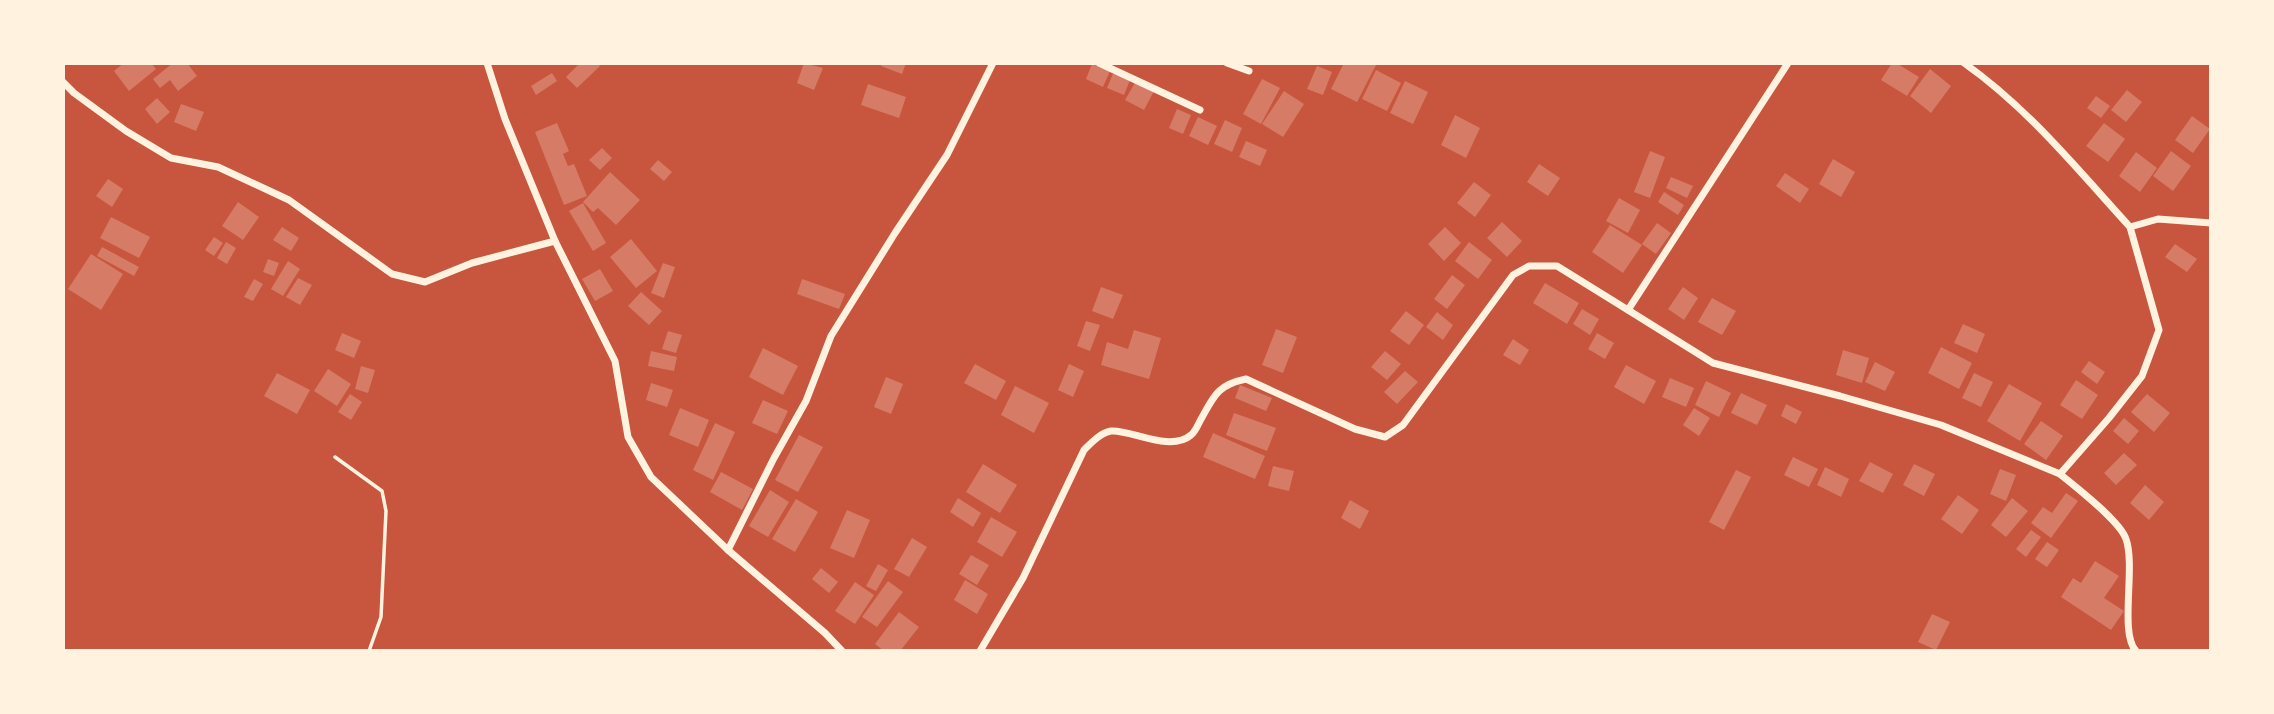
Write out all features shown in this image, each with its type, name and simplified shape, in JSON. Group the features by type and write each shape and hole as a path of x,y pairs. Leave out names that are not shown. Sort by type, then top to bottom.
{"street":[{"path":"487,63 505,119 555,241 615,361 628,437 651,477 842,651"},
{"path":"729,550 806,401 831,336 947,155 993,63"},
{"path":"1099,63 1199,110"},
{"path":"1227,63 1249,71"},
{"path":"1628,310 1788,63"},
{"path":"1964,63 1990,81 2023,111 2130,227 2159,330 2142,376 2060,474"},
{"path":"63,82 126,131 171,158 218,167 289,200 392,274 425,282 472,262 555,241"},
{"path":"2130,227 2158,219 2211,223"},
{"path":"980,651 1023,578 1084,450 1095,438 1111,431 1155,441 1179,440 1191,435 1215,395 1228,383 1246,379 1355,429 1385,437 1403,425 1513,275 1530,265 1557,266 1713,363 1941,425 2060,474 2096,503 2126,537 2131,572 2128,618 2132,646 2136,651"}],"path":[{"path":"335,457 382,491 386,511 381,617 369,651"}],"building":[{"path":"124,63 151,63 156,69 129,91 114,71"},
{"path":"173,63 187,63 197,76 178,91 170,80 160,88 153,79"},
{"path":"580,63 597,63 600,66 577,88 566,77"},
{"path":"804,63 823,68 814,90 797,83"},
{"path":"882,63 906,63 902,74 881,66"},
{"path":"1344,63 1376,65 1357,102 1331,89"},
{"path":"1892,63 1919,77 1907,96 1881,80"},
{"path":"1092,64 1110,71 1103,87 1086,79"},
{"path":"1317,66 1332,72 1323,95 1307,89"},
{"path":"1115,69 1132,75 1124,95 1107,88"},
{"path":"1930,69 1951,86 1931,113 1910,96"},
{"path":"1376,70 1401,83 1387,111 1362,99"},
{"path":"552,73 557,81 536,95 531,86"},
{"path":"1262,79 1280,88 1261,124 1243,114"},
{"path":"1136,81 1154,91 1144,110 1125,100"},
{"path":"1405,81 1428,92 1413,124 1390,113"},
{"path":"868,84 906,97 899,118 861,105"},
{"path":"2127,90 2142,102 2126,122 2111,110"},
{"path":"1284,91 1304,104 1283,137 1262,124"},
{"path":"2096,96 2110,106 2101,118 2087,108"},
{"path":"157,98 170,112 157,124 145,109"},
{"path":"181,104 204,112 196,131 174,122"},
{"path":"1177,109 1191,115 1183,134 1169,128"},
{"path":"1455,115 1480,128 1466,158 1441,145"},
{"path":"2192,116 2210,129 2193,153 2175,140"},
{"path":"1198,117 1217,126 1208,145 1189,136"},
{"path":"1225,120 1242,128 1232,152 1214,144"},
{"path":"557,123 569,151 563,154 568,166 574,164 587,196 564,205 535,132"},
{"path":"2104,123 2125,139 2108,162 2086,146"},
{"path":"1246,141 1267,150 1260,166 1239,157"},
{"path":"602,148 612,158 600,170 589,160"},
{"path":"1650,151 1665,157 1650,198 1634,192"},
{"path":"2171,151 2191,166 2173,191 2153,176"},
{"path":"2136,152 2157,168 2140,192 2119,176"},
{"path":"1833,159 1855,172 1841,197 1819,184"},
{"path":"658,160 672,172 664,181 650,169"},
{"path":"1539,164 1560,178 1548,196 1527,182"},
{"path":"610,172 640,200 616,225 598,208 593,212 583,202"},
{"path":"1785,173 1809,189 1800,203 1776,186"},
{"path":"1671,177 1693,186 1687,198 1666,188"},
{"path":"108,179 123,189 112,207 96,196"},
{"path":"1474,182 1491,195 1475,217 1457,203"},
{"path":"1664,192 1684,205 1678,215 1658,202"},
{"path":"1619,198 1640,210 1628,233 1606,221"},
{"path":"238,202 259,217 243,240 222,226"},
{"path":"583,203 606,243 593,251 569,211"},
{"path":"111,217 150,237 139,258 100,238"},
{"path":"1502,222 1522,241 1507,257 1487,238"},
{"path":"1657,223 1671,233 1656,254 1642,244"},
{"path":"1610,225 1642,245 1623,273 1592,252"},
{"path":"282,227 299,238 291,251 273,240"},
{"path":"1445,227 1461,243 1444,261 1428,244"},
{"path":"214,237 223,243 214,256 205,250"},
{"path":"631,239 657,271 636,288 610,257"},
{"path":"226,242 236,248 227,264 217,258"},
{"path":"1469,242 1492,260 1478,279 1455,261"},
{"path":"2175,244 2197,259 2187,272 2165,257"},
{"path":"102,247 139,267 134,276 97,256"},
{"path":"91,254 123,274 101,310 68,289"},
{"path":"268,259 279,263 274,276 263,272"},
{"path":"288,261 300,269 283,296 271,289"},
{"path":"663,263 675,267 664,298 651,293"},
{"path":"600,269 613,291 595,301 582,279"},
{"path":"1452,275 1465,285 1447,309 1434,299"},
{"path":"298,278 312,285 300,305 286,297"},
{"path":"254,279 263,284 253,301 244,297"},
{"path":"802,279 845,294 839,309 797,294"},
{"path":"1545,283 1579,303 1567,324 1533,303"},
{"path":"1101,287 1123,295 1113,319 1092,311"},
{"path":"1683,287 1698,298 1684,320 1668,309"},
{"path":"641,292 662,311 649,325 628,306"},
{"path":"1712,298 1736,311 1722,335 1698,322"},
{"path":"1582,309 1599,319 1590,335 1573,324"},
{"path":"1406,311 1424,325 1409,345 1390,331"},
{"path":"1437,312 1453,325 1443,340 1426,327"},
{"path":"1086,321 1100,325 1090,351 1077,346"},
{"path":"1963,324 1985,334 1977,353 1954,343"},
{"path":"1276,329 1297,337 1283,373 1262,365"},
{"path":"1134,330 1161,338 1149,379 1101,365 1107,342 1128,349"},
{"path":"668,331 682,335 676,353 662,349"},
{"path":"342,333 361,341 354,358 335,350"},
{"path":"1597,333 1614,343 1605,359 1588,349"},
{"path":"1513,339 1529,350 1520,365 1503,355"},
{"path":"1941,347 1972,363 1959,389 1928,373"},
{"path":"763,348 798,366 783,395 749,377"},
{"path":"1843,350 1869,358 1862,383 1836,375"},
{"path":"651,351 677,357 674,371 648,366"},
{"path":"1385,351 1401,364 1387,380 1371,367"},
{"path":"2089,361 2105,372 2097,384 2081,372"},
{"path":"1875,362 1895,372 1885,391 1865,382"},
{"path":"975,364 1006,381 996,400 964,383"},
{"path":"1069,364 1084,371 1073,397 1058,390"},
{"path":"1626,365 1656,381 1644,404 1614,387"},
{"path":"361,366 375,370 368,393 355,389"},
{"path":"328,369 351,384 337,406 314,391"},
{"path":"1405,371 1418,382 1397,404 1384,392"},
{"path":"277,373 310,390 297,414 264,396"},
{"path":"1974,373 1993,382 1981,407 1962,398"},
{"path":"886,377 903,384 891,414 874,407"},
{"path":"1670,378 1694,388 1686,407 1662,397"},
{"path":"2076,380 2098,395 2082,419 2060,405"},
{"path":"1706,381 1731,393 1719,417 1695,405"},
{"path":"651,383 673,390 667,407 646,400"},
{"path":"2009,384 2042,403 2020,441 1987,421"},
{"path":"1240,385 1272,398 1266,411 1235,398"},
{"path":"1015,386 1049,403 1034,433 1001,415"},
{"path":"1741,393 1767,405 1757,425 1731,413"},
{"path":"350,394 362,402 351,420 338,412"},
{"path":"2147,394 2170,413 2154,432 2131,412"},
{"path":"763,400 788,411 777,434 752,423"},
{"path":"1786,404 1802,412 1796,424 1781,416"},
{"path":"680,408 709,420 698,447 669,435"},
{"path":"1694,408 1710,418 1699,436 1683,425"},
{"path":"1234,413 1276,428 1267,451 1226,435"},
{"path":"2124,418 2139,431 2128,444 2113,431"},
{"path":"2041,421 2063,436 2046,460 2024,444"},
{"path":"715,423 735,432 713,480 693,470"},
{"path":"1213,433 1265,456 1255,479 1203,457"},
{"path":"799,435 823,447 798,492 775,480"},
{"path":"2124,453 2137,465 2116,485 2104,473"},
{"path":"1793,457 1818,469 1809,487 1784,475"},
{"path":"1870,462 1893,474 1883,493 1859,481"},
{"path":"983,464 1017,485 1000,513 966,492"},
{"path":"1914,464 1935,474 1924,496 1903,485"},
{"path":"1273,466 1294,471 1289,491 1268,486"},
{"path":"1825,467 1849,479 1841,497 1817,485"},
{"path":"2000,469 2016,475 2006,501 1990,494"},
{"path":"1736,470 1751,477 1724,530 1709,522"},
{"path":"721,472 753,489 742,510 710,492"},
{"path":"2145,485 2164,502 2149,520 2130,503"},
{"path":"770,490 789,502 768,537 749,526"},
{"path":"2066,493 2078,501 2051,538 2031,523 2043,507 2052,513"},
{"path":"1958,495 1979,510 1962,534 1941,519"},
{"path":"958,498 981,513 973,527 950,512"},
{"path":"2012,498 2028,511 2006,537 1991,525"},
{"path":"796,499 818,512 795,552 772,539"},
{"path":"1350,500 1369,511 1360,529 1341,518"},
{"path":"847,510 870,520 854,558 830,548"},
{"path":"991,517 1017,532 1002,557 977,542"},
{"path":"2031,530 2041,537 2026,557 2016,549"},
{"path":"912,538 927,547 909,577 894,569"},
{"path":"2047,542 2059,550 2047,567 2035,559"},
{"path":"971,555 989,565 977,585 959,574"},
{"path":"2095,561 2119,576 2104,598 2124,611 2111,630 2061,597 2073,578 2081,583"},
{"path":"878,564 888,570 876,591 866,586"},
{"path":"821,568 838,582 829,593 812,579"},
{"path":"965,580 988,594 977,614 954,600"},
{"path":"888,581 903,592 877,627 862,617"},
{"path":"855,582 874,595 855,624 835,611"},
{"path":"899,612 919,627 900,651 884,651 875,644"},
{"path":"1932,614 1950,622 1936,650 1918,642"}]}
